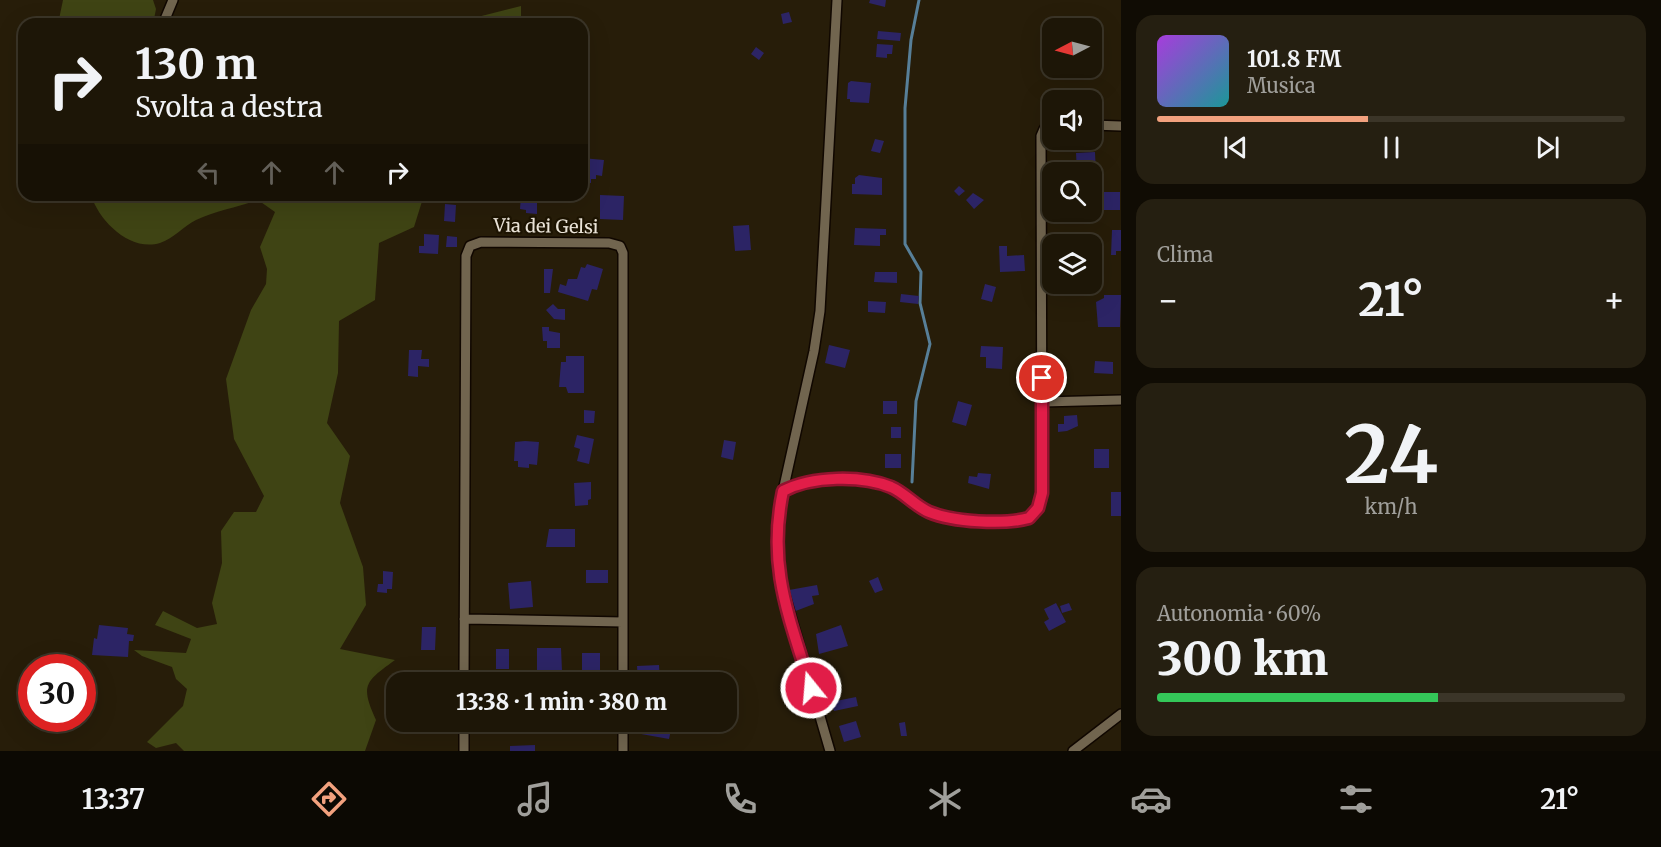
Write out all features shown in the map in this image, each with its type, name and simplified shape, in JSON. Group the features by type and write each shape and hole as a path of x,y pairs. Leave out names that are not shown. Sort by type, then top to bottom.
{"street":[{"path":"166,18 173,0"},
{"path":"830,751 779,575 776,536 820,311 837,0"},
{"path":"1102,125 1121,126"},
{"path":"783,491 808,481 866,482 891,487 925,510 943,516 986,520 1029,518 1038,508 1042,493 1042,134"},
{"name":"Via dei Gelsi","path":"464,672 468,249 481,242 609,243 620,246 623,257 623,672"},
{"path":"1042,402 1121,400"},
{"path":"464,619 623,622"},
{"path":"1073,751 1121,714"},
{"path":"464,732 464,751"},
{"path":"622,751 623,732"}],"green space":[{"path":"63,0 153,0 156,9 154,18 59,18"},
{"path":"521,6 521,18 474,18"},
{"path":"93,201 255,201 203,217 165,241 149,245 127,239 117,232 108,224"},
{"path":"259,201 422,201 414,227 379,243 375,300 339,321 338,373 327,423 350,456 340,503 363,567 366,605 340,649 395,660 377,674 368,685 368,699 376,720 365,751 184,751 176,743 156,748 147,742 183,706 187,689 176,679 172,667 142,656 134,650 186,653 191,639 155,625 163,611 197,628 217,624 212,603 222,563 221,531 234,512 256,512 264,496 234,439 226,379 251,310 266,284 267,269 260,247 275,212"}],"building":[{"path":"870,0 886,0 885,7 869,3"},
{"path":"789,12 792,22 783,24 781,14"},
{"path":"878,31 901,33 900,41 877,39"},
{"path":"877,44 893,45 892,54 887,54 887,58 876,57"},
{"path":"756,47 764,53 759,60 751,54"},
{"path":"851,81 871,83 869,103 850,102 850,99 847,99 848,83"},
{"path":"875,139 884,141 880,153 871,151"},
{"path":"1095,152 1095,162 1076,162 1076,153"},
{"path":"588,159 604,160 602,176 596,175 596,179 591,179 591,183 588,183"},
{"path":"859,175 882,178 882,195 852,194 852,184 855,184 855,178"},
{"path":"959,186 965,191 959,196 954,191"},
{"path":"1102,192 1120,192 1120,210 1102,210"},
{"path":"973,193 984,200 974,209 966,200"},
{"path":"600,195 624,196 623,220 600,219"},
{"path":"521,201 537,201 537,214 526,213 526,210 520,209"},
{"path":"445,204 456,205 455,222 444,221"},
{"path":"749,225 751,250 735,251 733,226"},
{"path":"855,228 886,229 886,235 880,235 880,246 854,245"},
{"path":"1112,230 1121,230 1121,251 1116,251 1116,255 1111,255"},
{"path":"424,234 439,235 438,254 419,253 419,246 424,246"},
{"path":"447,236 457,237 457,247 446,247"},
{"path":"999,246 1007,246 1007,256 1024,255 1025,271 1000,272"},
{"path":"587,264 603,269 597,290 592,289 588,301 558,292 560,284 566,286 568,279 577,279 581,267 585,268"},
{"path":"544,269 553,269 550,293 544,293"},
{"path":"875,272 897,272 897,283 874,282"},
{"path":"985,284 996,287 992,302 981,299"},
{"path":"901,294 919,296 918,304 900,302"},
{"path":"1104,295 1121,295 1120,327 1098,327 1096,302 1104,298"},
{"path":"868,301 886,302 885,313 868,312"},
{"path":"553,304 558,309 565,309 565,320 554,319 546,310"},
{"path":"542,327 549,327 549,331 560,333 560,348 547,348 547,341 543,341"},
{"path":"829,345 850,350 845,368 825,363"},
{"path":"981,346 1003,347 1002,369 986,368 986,357 980,357"},
{"path":"409,350 422,350 421,359 429,359 429,367 418,366 418,377 408,376"},
{"path":"566,356 584,356 584,393 568,393 566,387 559,387 561,362 566,362"},
{"path":"1095,361 1113,362 1113,374 1094,373"},
{"path":"883,401 897,401 897,414 883,414"},
{"path":"958,401 972,405 966,426 952,422"},
{"path":"584,410 595,411 594,423 584,423"},
{"path":"1077,415 1078,426 1058,432 1058,424 1064,424 1064,416"},
{"path":"891,427 901,427 901,438 891,438"},
{"path":"577,435 594,439 589,464 577,461 580,449 574,447"},
{"path":"724,440 736,442 733,460 721,457"},
{"path":"515,442 539,442 537,465 529,464 529,468 518,467 518,461 514,461"},
{"path":"1094,449 1109,449 1109,468 1094,468"},
{"path":"885,454 901,454 901,468 885,468"},
{"path":"978,473 991,474 989,489 968,483 969,476 977,477"},
{"path":"591,482 591,499 588,500 588,505 575,506 574,483"},
{"path":"1111,492 1121,492 1121,516 1111,516"},
{"path":"549,529 575,529 575,547 546,547"},
{"path":"586,570 608,570 608,583 586,583"},
{"path":"383,571 393,572 392,589 387,589 387,593 377,592 378,584 383,584"},
{"path":"878,577 883,590 875,593 869,581"},
{"path":"531,581 533,607 510,609 508,583"},
{"path":"817,585 819,595 812,596 814,604 793,612 789,590"},
{"path":"1056,603 1066,622 1049,631 1044,622 1049,619 1044,609"},
{"path":"1069,603 1072,610 1062,613 1060,606"},
{"path":"99,625 128,628 127,634 134,635 133,641 129,641 128,657 92,654 94,638 97,639"},
{"path":"841,625 848,646 819,654 816,634"},
{"path":"422,627 436,627 435,650 421,650"},
{"path":"537,648 561,648 562,671 537,671"},
{"path":"496,649 509,649 509,669 496,669"},
{"path":"582,653 600,653 600,672 582,672"},
{"path":"659,665 659,672 637,672 637,666"},
{"path":"856,697 858,706 834,711 831,702"},
{"path":"856,721 861,737 844,742 839,726"},
{"path":"905,722 907,736 901,736 899,723"},
{"path":"642,732 670,732 669,739 641,734"},
{"path":"535,745 535,751 510,751 510,746"}],"waterway":[{"path":"912,482 916,401 930,344 920,303 921,272 905,244 905,108 911,40 919,0"}],"route":[{"path":"811,688 785,603 776,556 776,536 783,491 808,481 866,482 891,487 925,510 943,516 986,520 1029,518 1038,508 1042,493 1042,378"}]}
